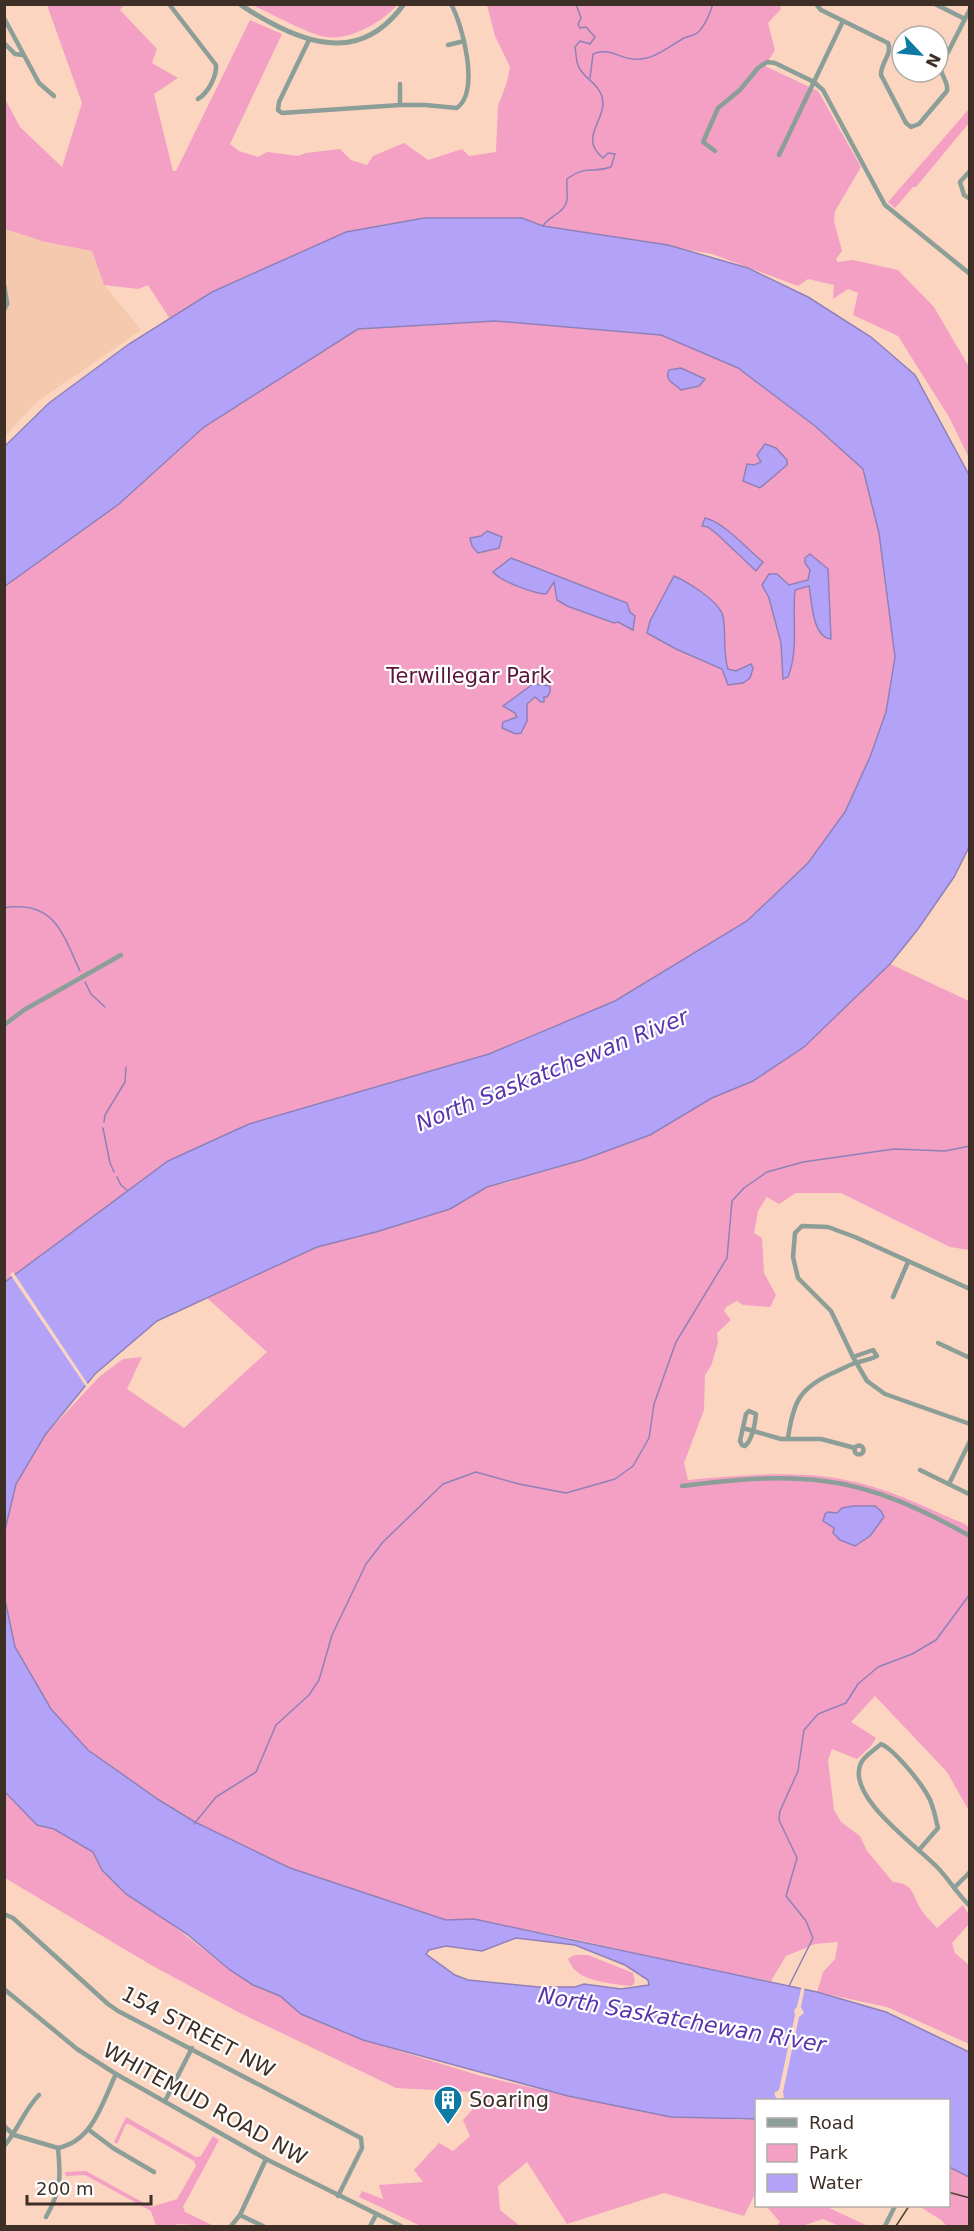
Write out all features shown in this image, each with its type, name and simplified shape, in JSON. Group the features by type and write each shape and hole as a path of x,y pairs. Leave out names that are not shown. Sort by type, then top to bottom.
{"street":[{"path":"169,4 216,64 216,70 205,93 198,99"},
{"path":"240,4 257,16 309,40 327,44 360,40 381,29 404,4"},
{"path":"309,40 279,102 278,110 286,113 400,105 460,107 469,79 469,62 451,4"},
{"path":"816,4 821,10 890,45 890,50 882,65 881,75 906,123 911,128 919,124 947,91 948,86 941,68 969,9"},
{"path":"935,4 965,19"},
{"path":"4,18 6,26 39,83 54,96"},
{"path":"779,155 843,21"},
{"path":"448,45 464,41"},
{"path":"4,43 15,54 23,55"},
{"path":"715,151 703,142 715,112 741,90 758,68 767,62 776,63 814,82 823,90 885,205 969,274"},
{"path":"400,84 400,105"},
{"path":"344,100 345,109"},
{"path":"969,171 960,182 964,195 969,199"},
{"path":"4,286 7,304 4,309"},
{"path":"4,1025 24,1010 121,955"},
{"path":"969,1288 828,1227 802,1226 795,1233 793,1257 798,1278 831,1311 867,1382 885,1394 969,1424"},
{"path":"853,1245 855,1237"},
{"path":"893,1297 908,1263"},
{"path":"938,1343 969,1358"},
{"path":"788,1438 791,1416 796,1402 805,1390 814,1382 854,1360"},
{"path":"753,1412 756,1418 753,1430 748,1443 742,1445 740,1441 743,1428 746,1414 753,1412"},
{"path":"743,1428 781,1439 831,1440 855,1448"},
{"path":"949,1484 969,1442"},
{"path":"920,1470 969,1494"},
{"path":"682,1486 775,1478 826,1481 877,1493 907,1504 969,1536"},
{"path":"919,1850 938,1828 934,1808 917,1780 888,1748 881,1744 861,1762 862,1788 866,1796 891,1825 936,1866 969,1906"},
{"path":"954,1888 969,1872"},
{"name":"154 STREET NW","path":"4,1914 14,1918 108,2004 361,2138 362,2148 338,2196"},
{"name":"WHITEMUD ROAD NW","path":"4,1989 83,2053 116,2074 267,2159 401,2226"},
{"path":"165,2101 192,2048"},
{"path":"4,2126 14,2135 57,2148 74,2142 89,2130 116,2074"},
{"path":"4,2146 14,2135 31,2103 39,2095"},
{"path":"89,2130 113,2148 154,2172"},
{"path":"46,2217 58,2194 60,2184 57,2148"},
{"path":"231,2226 240,2215 267,2159"},
{"path":"885,2226 894,2207"},
{"path":"240,2215 263,2226"},
{"path":"370,2226 376,2215"}],"shaded area":[{"path":"5,229 48,243 92,251 104,285 141,330 37,402 5,436"}],"green space":[{"path":"257,4 397,5 383,18 365,29 345,36 326,37 256,7"},
{"path":"47,5 124,5 120,10 157,49 152,63 178,78 154,94 173,171 176,171 250,20 282,34 230,144 239,151 258,157 267,152 298,156 340,149 351,160 367,165 373,156 404,143 428,160 462,149 469,156 496,152 498,106 510,67 495,36 487,5 780,5 781,9 768,23 775,50 765,66 818,91 861,167 835,211 834,221 842,251 836,259 838,262 853,260 898,270 934,307 969,367 969,458 949,417 898,336 853,315 858,293 848,289 833,299 834,285 808,279 798,286 712,254 543,226 521,218 346,232 212,292 170,319 148,285 138,289 104,285 92,251 45,242 5,229 4,97 20,127 62,167 82,103"},
{"path":"969,109 969,123 916,187 913,187 895,208 888,202"},
{"name":"Terwillegar Park","path":"495,321 661,335 737,368 815,426 863,469 879,533 895,657 886,712 870,757 845,812 808,863 747,921 615,1001 489,1054 249,1124 168,1161 5,1282 5,578 119,504 204,427 358,329"},
{"path":"890,964 969,1001 969,1250 950,1247 841,1193 796,1193 779,1204 767,1197 758,1211 754,1233 762,1238 764,1273 776,1295 770,1307 743,1305 737,1301 726,1307 724,1311 731,1320 717,1333 718,1343 711,1366 705,1375 704,1410 684,1463 688,1480 778,1474 823,1476 867,1485 892,1493 965,1524 969,1528 969,1811 947,1772 875,1696 851,1722 876,1738 871,1746 857,1759 832,1749 828,1760 834,1810 841,1822 860,1836 867,1851 893,1882 904,1884 910,1889 925,1915 937,1928 963,1905 969,1915 969,1924 952,1943 955,1953 969,1965 969,2044 887,2007 817,1992 823,1972 835,1959 838,1942 815,1944 786,1956 771,1981 714,1971 474,1919 446,1920 290,1868 195,1822 159,1800 88,1750 51,1709 15,1647 5,1597 4,1530 16,1484 45,1435 99,1377 123,1359 142,1357 127,1389 184,1428 267,1352 207,1298 317,1247 450,1209 487,1187 510,1182 753,1081 804,1047"},
{"path":"4,1792 37,1825 54,1829 93,1852 102,1870 230,1970 253,1985 280,1996 301,2014 363,2040 481,2076 572,2097 739,2120 755,2119 755,2194 744,2216 664,2193 567,2224 527,2162 498,2186 500,2210 520,2226 421,2226 359,2197 362,2191 383,2199 379,2185 423,2182 414,2170 439,2143 453,2151 470,2136 463,2120 472,2110 472,2092 396,2088 240,2013 151,1965 5,1878"},
{"path":"574,1955 588,1955 633,1973 635,1982 632,1986 602,1982 587,1977 571,1965 568,1959"},
{"path":"126,2117 196,2157 201,2156 213,2136 219,2140 183,2207 185,2212 214,2226 177,2224 156,2226 151,2211 85,2175 66,2176 65,2172 86,2171 151,2207 177,2199 196,2166 194,2161 129,2124 126,2124 117,2144 114,2142"},
{"path":"950,2168 969,2177 969,2226 947,2226 921,2207 950,2207"},
{"path":"767,2207 830,2207 868,2226 839,2226 823,2219 802,2226 776,2226 780,2222"}],"water":[{"name":"North Saskatchewan River","path":"424,218 522,218 543,226 668,245 748,268 808,297 871,337 915,375 969,475 969,847 954,877 918,929 890,964 804,1047 753,1081 712,1098 650,1135 582,1160 487,1187 450,1209 317,1247 157,1321 95,1374 45,1435 16,1484 5,1530 5,1282 168,1161 249,1124 489,1054 615,1001 747,921 808,863 845,812 870,757 886,712 895,657 879,533 863,469 815,426 738,368 661,335 495,321 358,329 204,427 119,504 5,586 5,446 49,403 129,344 212,292 346,232"},
{"path":"681,368 705,379 699,386 681,390 670,382 668,374 669,370"},
{"path":"765,444 776,448 787,460 787,465 760,488 743,481 747,464 754,465 761,462 757,455"},
{"path":"705,518 728,531 763,562 756,571 718,535 708,527 702,526"},
{"path":"487,531 502,537 499,548 478,553 472,546 470,538 481,536"},
{"path":"810,554 828,569 831,639 825,637 816,625 809,586 795,590 793,656 788,677 783,679 781,643 769,598 762,585 769,574 777,574 789,585 808,580 810,570 805,563 805,558"},
{"path":"511,558 627,603 630,612 635,616 633,630 618,622 614,623 567,606 557,600 554,582 546,594 510,583 493,572"},
{"path":"674,576 693,587 719,608 724,624 728,669 736,671 751,664 753,668 750,678 743,683 728,685 722,669 676,649 647,633 650,621"},
{"path":"533,684 550,686 550,692 547,697 544,697 544,702 535,697 527,704 527,721 521,733 516,734 502,728 503,722 517,717 515,713 503,706"},
{"path":"875,1506 884,1517 870,1536 855,1546 840,1540 833,1533 834,1528 823,1521 828,1512 837,1513 842,1508"},
{"name":"North Saskatchewan River","path":"4,1595 15,1647 51,1709 88,1750 159,1800 195,1822 290,1868 446,1920 474,1919 817,1992 886,2012 969,2052 969,2177 950,2168 950,2099 755,2099 755,2119 671,2117 568,2096 363,2040 301,2014 280,1996 253,1985 230,1970 187,1934 126,1894 102,1870 93,1852 54,1829 37,1825 5,1792","holes":["516,1938 575,1945 625,1965 648,1980 649,1985 621,1989 584,1984 575,1987 539,1987 468,1980 455,1975 426,1954 429,1950 446,1946 482,1951"]}],"pier":[{"path":"13,1272 89,1386 87,1388 10,1274"},
{"path":"802,1985 805,1986 801,2007 804,2013 799,2017 783,2092 784,2097 777,2099 774,2093 779,2090 795,2015 794,2010 797,2007"}],"waterway":[{"path":"543,226 566,204 567,179 585,170 611,167 615,154 608,153 603,158 593,144 594,130 602,110 602,96 596,86 580,70 575,47 580,41 590,44 595,37 586,27 580,28 578,24 581,18 576,4"},
{"path":"590,78 593,54 609,52 633,59 654,56 697,33 705,24 713,4"},
{"path":"4,908 24,907 46,914 54,921 66,940 80,971"},
{"path":"85,982 91,994 105,1007"},
{"path":"104,1122 105,1115 125,1082 126,1067"},
{"path":"103,1128 114,1172"},
{"path":"194,1824 216,1797 256,1772 276,1725 309,1695 319,1680 332,1635 366,1564 383,1542 443,1484 476,1472 519,1484 566,1493 615,1479 633,1466 649,1438 654,1404 676,1342 727,1258 732,1201 744,1188 767,1172 803,1162 894,1149 945,1151 970,1146"},
{"path":"117,1177 128,1191"},
{"path":"789,1986 813,1938 806,1921 786,1896 797,1858 779,1820 780,1811 798,1771 804,1730 818,1714 846,1703 858,1684 878,1667 912,1654 936,1640 970,1594"}],"railway":[{"path":"950,2193 970,2198"},
{"path":"896,2226 908,2207"}],"place":[{"name":"Soaring","path":"448,2126"}]}
